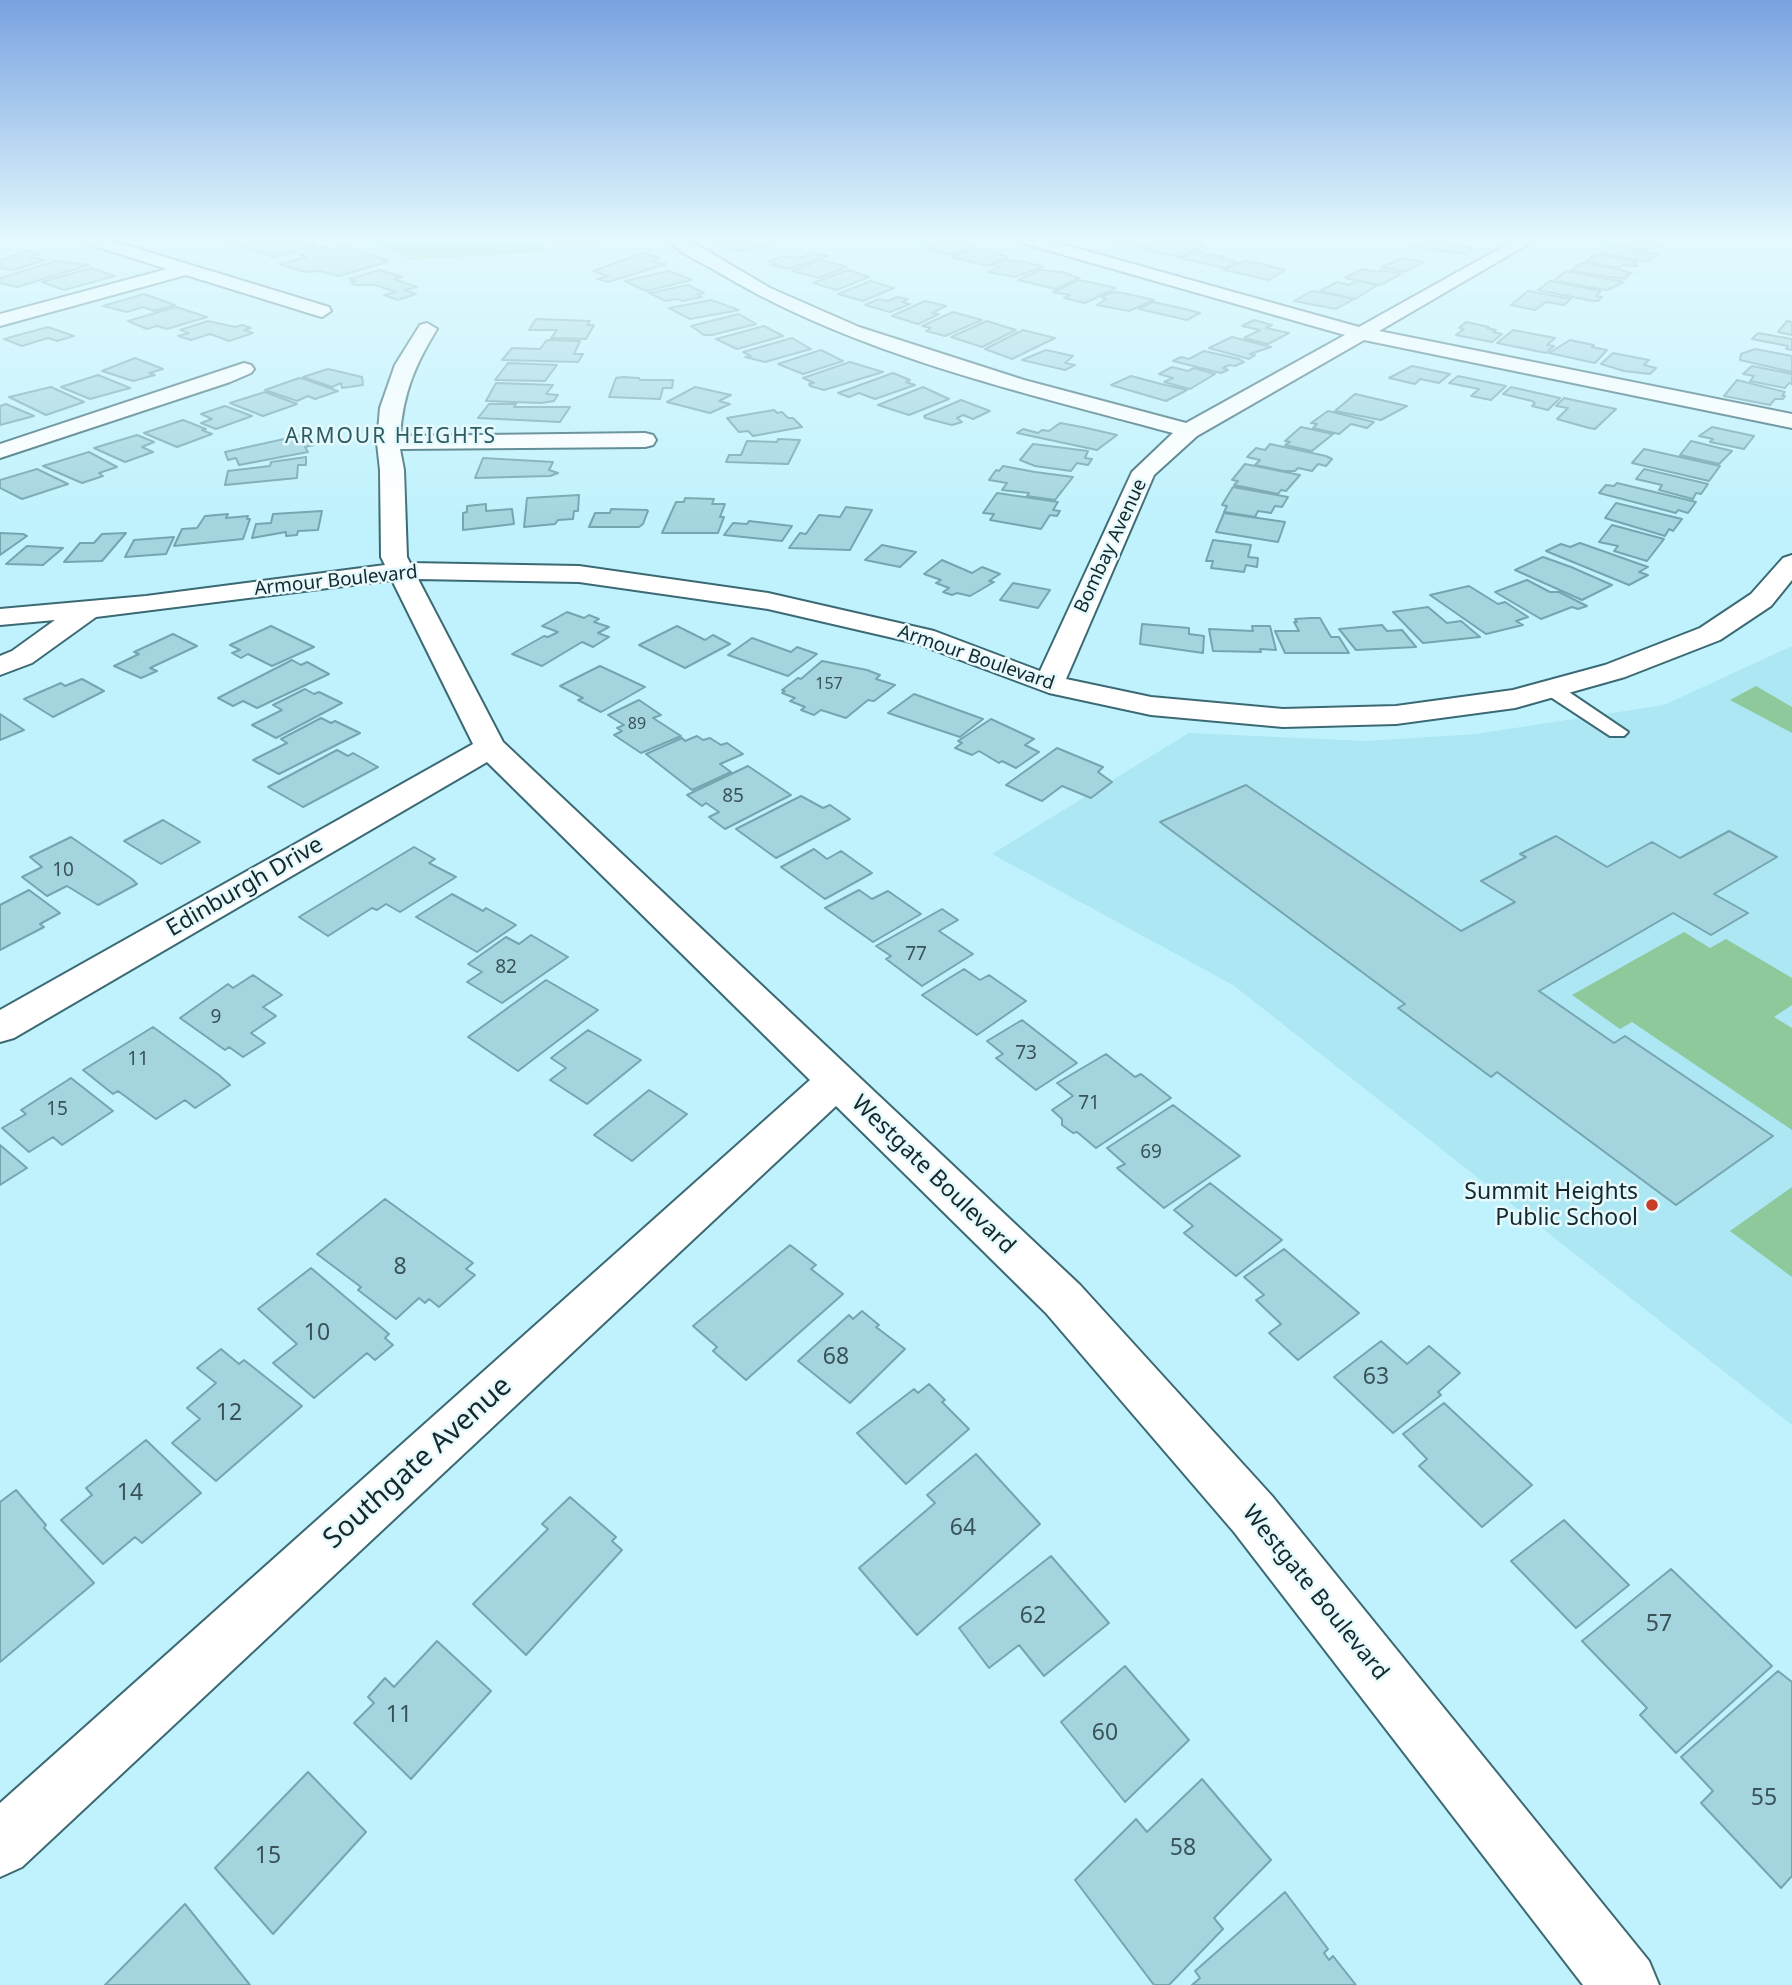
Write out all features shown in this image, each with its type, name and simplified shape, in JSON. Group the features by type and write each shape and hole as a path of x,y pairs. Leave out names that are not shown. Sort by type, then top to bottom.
{"street":[{"name":"Westgate Boulevard","path":"425,333 401,376 391,408 388,443 392,470 394,557 490,747 1063,1299 1253,1514 1625,1985"},
{"path":"857,333 1017,384 1189,432"},
{"path":"1358,333 1792,421"},
{"name":"Bombay Avenue","path":"1049,684 1144,472 1189,432 1363,334"},
{"path":"0,451 244,369"},
{"path":"388,443 438,440 645,440"},
{"name":"Armour Boulevard","path":"0,617 146,604 327,578 400,571 579,574 768,601 924,637 1049,684 1152,706 1283,718 1396,715 1515,699 1615,671 1710,634 1761,600 1792,563"},
{"path":"0,666 22,657 91,608"},
{"name":"Edinburgh Drive","path":"0,1028 490,747"},
{"name":"Southgate Avenue","path":"0,1845 835,1082"}],"lane":[{"path":"1553,690 1617,732"}],"shaded area":[{"name":"Summit Heights Public School","path":"1792,646 1792,1425 1233,985 992,854 1189,733 1367,741 1476,734 1664,705"}],"green space":[{"path":"1756,686 1792,707 1792,733 1730,700"},
{"path":"1684,932 1710,948 1726,939 1792,978 1792,1005 1774,1017 1792,1028 1792,1130 1632,1022 1620,1029 1572,995"},
{"path":"1792,1187 1792,1277 1730,1231"}],"building":[{"path":"27,333 64,333 74,336 57,341 48,338 22,346 4,339"},
{"path":"189,333 253,333 229,341 210,334 191,340 178,336"},
{"path":"555,333 590,333 586,339 551,338"},
{"path":"701,333 721,333 712,335"},
{"path":"740,333 777,333 783,336 737,349 716,339"},
{"path":"932,333 953,333 945,336"},
{"path":"961,333 1011,333 982,347 951,337"},
{"path":"1018,333 1034,333 1055,338 1012,359 985,349"},
{"path":"1255,333 1289,333 1268,344 1244,338"},
{"path":"1459,333 1502,334 1492,342 1456,335"},
{"path":"1510,333 1555,338 1547,345 1554,346 1546,353 1497,343"},
{"path":"1758,333 1792,339 1792,350 1786,349 1788,346 1752,339"},
{"path":"1232,337 1271,347 1250,354 1255,355 1249,359 1209,348"},
{"path":"792,338 811,349 765,362 745,357 751,356 743,352"},
{"path":"547,340 580,341 574,354 583,354 578,362 502,360 512,348 540,349"},
{"path":"1570,340 1607,350 1595,363 1549,353"},
{"path":"1755,349 1792,356 1792,372 1740,360 1741,354"},
{"path":"821,350 843,361 803,374 778,364"},
{"path":"1046,350 1073,356 1065,363 1075,365 1065,370 1022,360"},
{"path":"1204,351 1244,362 1235,366 1229,365 1223,368 1228,370 1221,373 1173,361 1181,357 1189,359"},
{"path":"1613,353 1649,360 1644,365 1656,368 1650,374 1624,371 1601,364"},
{"path":"135,358 163,369 149,373 155,375 133,381 102,371"},
{"path":"850,362 883,372 824,390 810,386 809,384 814,383 803,378"},
{"path":"508,363 557,365 545,381 495,380"},
{"path":"1412,366 1450,374 1439,383 1420,379 1415,384 1389,378"},
{"path":"1752,366 1792,374 1792,384 1789,383 1785,388 1750,381 1754,376 1743,374"},
{"path":"1172,367 1188,371 1194,368 1215,374 1190,389 1164,382 1173,378 1159,374"},
{"path":"328,369 362,377 363,385 342,388 341,383 332,387 303,377"},
{"path":"893,373 915,385 875,399 859,393 849,397 838,393"},
{"path":"98,375 130,388 90,399 61,387"},
{"path":"1131,376 1187,390 1166,401 1111,385"},
{"path":"1458,376 1506,386 1491,400 1471,396 1479,389 1449,383"},
{"path":"299,378 338,391 315,399 308,396 297,401 265,390"},
{"path":"616,378 673,380 672,388 663,388 660,399 609,397"},
{"path":"1737,380 1785,392 1782,396 1785,396 1783,399 1775,399 1770,405 1724,396"},
{"path":"496,383 553,385 546,394 558,395 554,401 541,403 486,401"},
{"path":"51,387 84,402 46,415 9,397"},
{"path":"695,387 731,395 719,401 730,404 710,413 667,402"},
{"path":"923,387 949,399 909,415 878,405"},
{"path":"1511,387 1560,398 1548,410 1532,406 1535,403 1532,401 1503,394"},
{"path":"265,392 297,404 263,416 230,403"},
{"path":"1355,394 1407,406 1381,420 1335,411"},
{"path":"1564,398 1616,409 1595,429 1589,428 1557,419 1568,408 1556,406"},
{"path":"961,400 990,411 973,419 963,415 957,418 962,422 952,425 924,416"},
{"path":"6,404 34,416 0,425 0,406"},
{"path":"489,404 570,407 560,422 478,418"},
{"path":"225,406 252,416 216,429 201,423 212,419 201,414"},
{"path":"774,410 793,418 802,427 753,436 748,431 739,432 727,418"},
{"path":"1328,411 1374,422 1367,428 1351,424 1339,434 1313,428 1317,424 1311,423"},
{"path":"183,420 212,434 177,447 144,433"},
{"path":"1060,423 1117,435 1097,450 1017,433 1023,429 1038,433 1042,430 1049,431"},
{"path":"1301,427 1333,434 1312,451 1285,445 1290,442 1285,441"},
{"path":"1712,427 1754,436 1744,449 1710,442 1713,439 1699,436"},
{"path":"307,434 314,445 305,447 308,452 239,465 236,458 228,460 225,452"},
{"path":"137,435 154,442 142,447 153,452 125,462 94,448"},
{"path":"778,439 800,440 788,464 726,462 729,455 741,455 747,441 777,442"},
{"path":"1691,441 1732,451 1719,464 1680,455"},
{"path":"1033,444 1088,451 1085,458 1092,459 1088,465 1077,463 1071,471 1035,466 1020,460"},
{"path":"1270,444 1332,459 1326,466 1318,464 1312,471 1298,468 1295,471 1284,471 1255,465 1260,460 1247,457 1256,448 1265,450"},
{"path":"1644,449 1720,466 1709,481 1632,463"},
{"path":"89,452 117,467 99,473 103,476 82,483 43,466"},
{"path":"306,457 306,465 298,465 297,478 225,485 228,471 270,466 271,462"},
{"path":"483,458 553,462 549,470 558,473 550,476 475,478"},
{"path":"1245,464 1300,475 1286,491 1281,490 1278,494 1234,485 1238,481 1232,480"},
{"path":"1003,466 1073,477 1055,500 1027,496 1029,493 1002,490 1007,483 989,480 996,470 999,471"},
{"path":"37,469 68,484 22,499 0,488 0,480"},
{"path":"1644,469 1708,484 1701,494 1696,493 1693,499 1659,490 1662,485 1636,479"},
{"path":"1617,483 1696,502 1688,513 1678,510 1676,513 1599,493 1606,485 1614,486"},
{"path":"1233,487 1288,497 1282,507 1275,506 1271,513 1258,511 1255,517 1224,512 1227,506 1222,505"},
{"path":"997,493 1058,502 1053,510 1060,511 1057,516 1050,515 1041,529 990,520 994,514 983,513"},
{"path":"579,495 578,511 574,511 573,519 524,527 527,498"},
{"path":"685,498 714,499 712,504 725,504 718,533 662,533 676,502 684,502"},
{"path":"1616,503 1682,519 1673,531 1669,529 1665,536 1605,518"},
{"path":"486,504 486,511 512,509 514,524 463,530 463,513 467,512 467,506"},
{"path":"846,507 872,510 850,550 789,548 800,533 806,534 819,515 840,517"},
{"path":"611,509 648,511 639,527 589,527 595,513 610,513"},
{"path":"322,511 318,530 298,531 297,535 286,536 286,532 252,538 256,524 271,523 273,514"},
{"path":"1224,513 1285,522 1278,542 1216,532"},
{"path":"228,514 226,518 248,516 247,519 250,519 243,539 174,546 182,529 197,528 205,516"},
{"path":"749,521 792,526 782,541 724,535 733,523 747,524"},
{"path":"1612,525 1664,539 1647,561 1614,551 1618,546 1599,542"},
{"path":"0,533 23,534 27,536 0,555"},
{"path":"126,533 102,561 64,562 80,543 94,543 102,534"},
{"path":"174,537 166,554 125,557 134,540"},
{"path":"1213,540 1251,545 1248,557 1258,558 1257,567 1246,565 1244,572 1211,568 1213,561 1206,561"},
{"path":"1580,543 1648,567 1639,572 1648,575 1629,585 1546,551 1561,544 1570,547"},
{"path":"882,545 916,552 900,567 865,560"},
{"path":"27,546 63,548 43,565 6,564"},
{"path":"1543,557 1612,585 1582,600 1515,570"},
{"path":"942,560 972,573 982,567 1000,574 989,581 994,582 970,596 957,593 952,595 943,592 949,588 936,583 941,580 924,574"},
{"path":"1527,580 1587,606 1578,609 1572,607 1541,619 1495,592"},
{"path":"1013,583 1050,590 1038,608 1000,600"},
{"path":"1469,586 1498,604 1505,602 1528,617 1516,621 1523,625 1486,634 1430,595"},
{"path":"1428,607 1447,623 1461,621 1480,637 1423,643 1393,612"},
{"path":"567,612 584,618 589,615 599,619 594,622 609,627 598,633 609,637 593,647 582,642 542,666 512,654 544,636 558,632 542,626"},
{"path":"1320,618 1331,637 1339,637 1349,653 1285,653 1275,631 1299,631 1295,619"},
{"path":"1142,624 1189,628 1189,634 1204,636 1203,653 1140,644"},
{"path":"1382,625 1387,631 1402,630 1416,647 1356,650 1339,629"},
{"path":"271,626 314,647 272,666 248,654 241,658 232,653 240,650 230,645"},
{"path":"677,626 705,640 713,635 730,644 685,668 639,645"},
{"path":"1252,626 1270,626 1276,650 1213,651 1209,629 1253,631"},
{"path":"173,634 197,646 150,668 157,671 141,678 114,666 139,654 134,652"},
{"path":"752,638 791,652 797,647 817,654 788,676 728,655"},
{"path":"292,660 301,665 307,662 329,674 257,708 243,701 233,706 218,698"},
{"path":"822,661 867,670 880,675 876,679 895,685 874,701 868,700 846,718 821,710 814,715 801,710 805,707 790,701 795,698 782,693 785,691 782,690 798,678 801,679"},
{"path":"600,666 645,687 601,712 578,700 583,698 560,686"},
{"path":"82,679 104,691 53,717 24,699 61,683 65,686"},
{"path":"305,689 314,694 319,692 342,703 276,738 252,725 282,710 273,705"},
{"path":"914,694 983,719 960,737 888,713"},
{"path":"639,700 661,715 653,718 681,736 641,753 614,735 622,731 617,728 624,725 608,715"},
{"path":"0,714 24,730 0,740"},
{"path":"321,718 331,723 335,721 360,733 279,774 253,760 287,743 281,739"},
{"path":"991,719 1034,739 1025,745 1039,752 1016,768 1002,761 999,763 979,751 972,755 955,748 962,743 958,741"},
{"path":"697,736 703,740 710,738 721,745 727,743 743,754 720,764 731,772 692,790 646,754 682,738 685,741"},
{"path":"1057,748 1103,767 1098,772 1112,782 1091,798 1062,786 1042,801 1006,785"},
{"path":"337,750 348,756 353,753 378,767 303,807 268,787"},
{"path":"748,766 791,795 725,829 709,817 719,812 706,803 702,806 687,795"},
{"path":"1246,785 1461,931 1515,902 1481,881 1526,857 1520,854 1556,836 1607,867 1652,842 1680,858 1729,831 1777,857 1714,894 1748,913 1711,935 1673,913 1539,991 1614,1043 1625,1036 1773,1136 1676,1205 1497,1072 1491,1077 1398,1008 1405,1004 1160,822"},
{"path":"801,796 823,808 830,805 850,819 776,858 736,829"},
{"path":"163,820 200,842 161,864 124,841"},
{"path":"71,837 137,884 98,905 67,886 47,896 22,877 42,867 30,857"},
{"path":"414,847 435,859 429,863 456,877 400,912 386,904 377,910 372,908 328,936 299,917"},
{"path":"814,849 827,859 841,851 872,873 825,899 781,867"},
{"path":"29,890 60,913 40,924 44,927 0,950 0,905"},
{"path":"859,890 872,899 888,891 921,914 873,942 825,908"},
{"path":"452,894 483,911 486,908 516,925 477,952 416,917"},
{"path":"942,909 958,920 939,931 973,954 922,986 886,959 891,956 876,946"},
{"path":"531,935 568,957 502,1003 467,982 482,972 468,964 506,937 519,944"},
{"path":"964,969 980,980 989,975 1026,1001 977,1035 922,995"},
{"path":"253,975 282,995 263,1007 276,1016 251,1033 265,1043 243,1057 229,1047 225,1050 180,1018 228,984 233,988"},
{"path":"546,980 598,1010 518,1071 468,1037"},
{"path":"1022,1020 1077,1063 1036,1090 996,1058 1003,1054 987,1041"},
{"path":"153,1027 230,1085 195,1108 185,1100 156,1119 118,1091 113,1094 83,1070"},
{"path":"588,1030 641,1060 587,1104 550,1080 566,1068 551,1058"},
{"path":"1106,1054 1135,1077 1141,1074 1171,1098 1096,1148 1077,1132 1073,1133 1062,1125 1062,1119 1052,1110 1073,1096 1057,1083"},
{"path":"71,1078 113,1111 62,1145 53,1137 29,1152 2,1128 26,1114 21,1110"},
{"path":"649,1090 687,1114 632,1161 594,1135"},
{"path":"1173,1105 1240,1156 1164,1208 1117,1168 1125,1164 1107,1148"},
{"path":"0,1145 27,1168 0,1185"},
{"path":"1210,1183 1282,1240 1236,1276 1184,1233 1193,1226 1174,1210"},
{"path":"385,1199 473,1263 466,1269 475,1275 439,1307 429,1299 425,1303 419,1298 396,1319 358,1290 361,1287 317,1254"},
{"path":"790,1245 816,1265 811,1269 843,1294 746,1380 713,1351 717,1347 693,1326"},
{"path":"1284,1249 1359,1313 1298,1360 1269,1333 1281,1324 1256,1300 1264,1295 1244,1277"},
{"path":"311,1268 389,1334 385,1338 393,1345 375,1360 367,1353 314,1398 273,1363 297,1344 258,1309"},
{"path":"862,1311 879,1325 876,1327 905,1349 850,1403 798,1361 849,1315 853,1319"},
{"path":"1381,1341 1407,1364 1429,1346 1460,1373 1438,1392 1441,1395 1393,1433 1334,1377"},
{"path":"221,1349 239,1364 244,1360 302,1406 216,1481 172,1443 200,1419 187,1408 216,1383 197,1368"},
{"path":"929,1384 945,1400 942,1402 969,1429 906,1484 857,1433 914,1389 918,1393"},
{"path":"1444,1403 1532,1485 1482,1527 1419,1466 1427,1459 1403,1434"},
{"path":"146,1440 201,1493 142,1543 135,1537 103,1564 61,1520 92,1495 86,1488"},
{"path":"976,1454 1040,1524 917,1635 859,1568 935,1503 927,1495"},
{"path":"16,1490 46,1525 44,1528 94,1583 0,1662 0,1502"},
{"path":"570,1497 616,1537 612,1541 622,1550 526,1655 473,1604 548,1529 542,1524"},
{"path":"1564,1520 1629,1585 1576,1628 1511,1561"},
{"path":"1051,1556 1109,1623 1044,1676 1019,1645 989,1668 959,1628"},
{"path":"1671,1569 1772,1666 1676,1753 1640,1715 1647,1708 1582,1641"},
{"path":"437,1641 491,1691 411,1779 354,1723 374,1703 368,1697 385,1678 394,1687"},
{"path":"1125,1666 1189,1740 1125,1802 1061,1722"},
{"path":"1778,1671 1792,1682 1792,1876 1781,1888 1701,1803 1713,1791 1681,1757"},
{"path":"308,1772 366,1832 273,1934 215,1868"},
{"path":"1202,1779 1271,1860 1214,1918 1223,1929 1169,1985 1154,1985 1075,1880 1136,1819 1147,1832"},
{"path":"1285,1892 1328,1949 1324,1953 1329,1960 1333,1956 1356,1985 1192,1985 1200,1978 1195,1971"},
{"path":"185,1904 250,1985 105,1985"}],"place":[{"name":"Summit Heights Public School","path":"1652,1205"}],"district":[{"name":"ARMOUR HEIGHTS","path":"391,437"}]}
